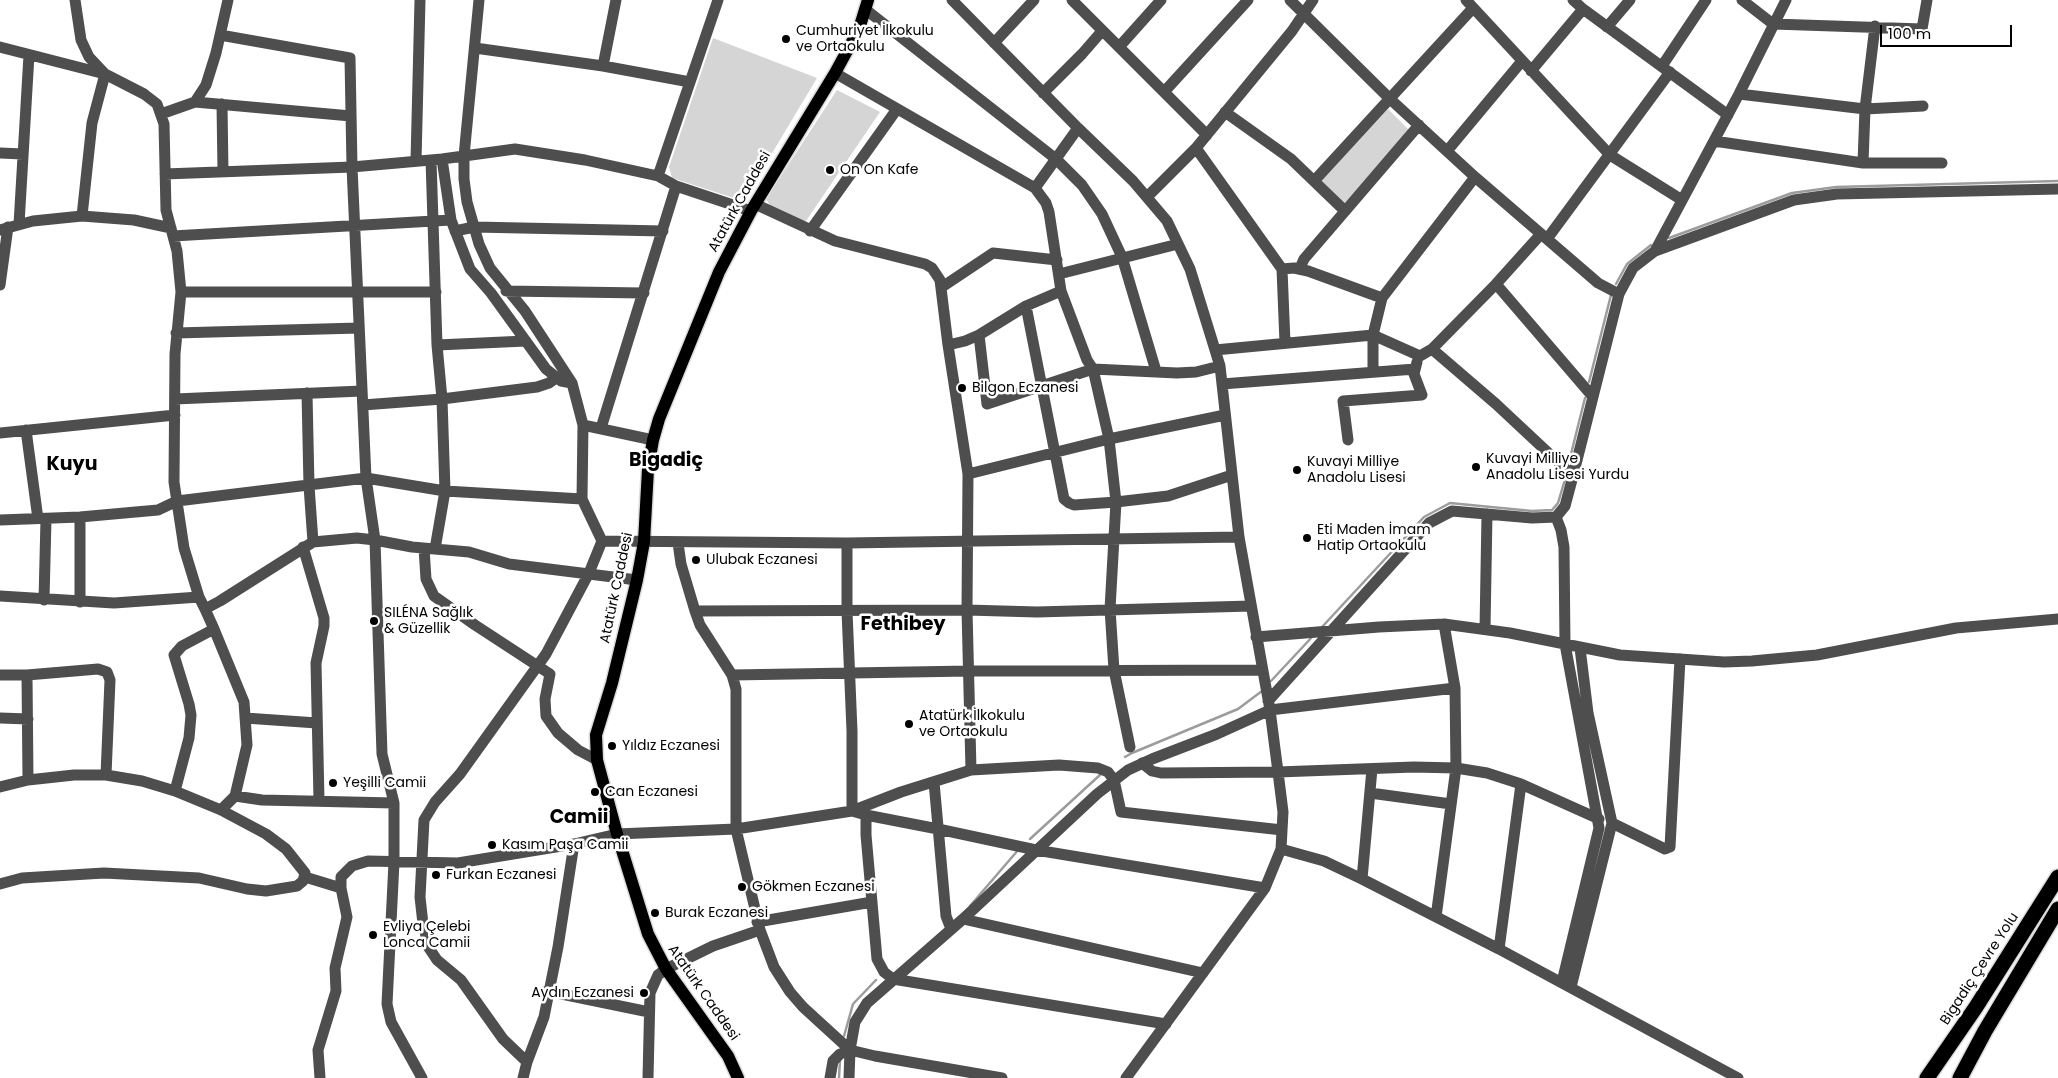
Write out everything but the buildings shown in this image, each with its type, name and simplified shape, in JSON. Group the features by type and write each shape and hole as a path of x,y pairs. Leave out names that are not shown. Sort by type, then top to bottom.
{"highway":[{"name":"Bigadiç Çevre Yolu","path":"1927,1078 1976,1007 2058,877"},
{"path":"1960,1078 1985,1030 2058,909"}],"main road":[{"name":"Atatürk Caddesi","path":"738,1078 728,1056 666,969 648,934 617,834 597,760 596,735 612,682 637,580 644,542 648,469 653,440 660,419 719,272 753,207 835,73 858,29 867,5"}],"street":[{"path":"76,0 81,40 89,57 105,74"},
{"path":"195,102 206,85 228,0"},
{"path":"416,161 420,0"},
{"path":"479,0 464,156 465,190 474,227 487,262 510,291 572,383 583,425 582,499 602,541 589,573 537,667 460,774 435,802 424,820 420,897 423,924 430,948 437,960 461,980 502,1039 528,1062"},
{"path":"604,66 616,0"},
{"path":"658,176 718,0"},
{"path":"952,0 1133,181 1167,221 1190,269 1220,366 1239,536 1269,705 1278,772 1283,812 1281,849 1265,888 1126,1078"},
{"path":"994,43 1034,0"},
{"path":"1072,0 1207,135"},
{"path":"1118,47 1161,0"},
{"path":"1164,92 1248,0"},
{"path":"1290,0 1389,98 1475,177 1598,283 1619,294"},
{"path":"1147,197 1196,148 1292,31 1314,0"},
{"path":"1574,0 1607,27 1728,115"},
{"path":"1607,27 1630,0"},
{"path":"1348,440 1343,401 1422,395 1414,370 1420,356 1432,349 1544,237 1610,155 1666,69 1706,0"},
{"path":"1742,0 1773,24 1922,28 1927,0"},
{"path":"1654,251 1728,115 1786,0"},
{"path":"1314,181 1470,4 1610,155 1682,200"},
{"path":"867,5 1056,159 1082,185 1102,214 1123,260 1156,371"},
{"path":"1531,71 1583,9"},
{"path":"1863,163 1865,109 1875,26"},
{"path":"1043,92 1082,54 1102,30"},
{"path":"220,35 350,58 352,167 359,328 366,478 375,540 382,754 394,803 394,862 387,1004 391,1022 422,1078"},
{"path":"0,47 105,74 144,94 157,104 164,124 166,210 177,251 181,292 176,333 174,482 184,548 198,597 214,629 244,702 247,745 235,796 222,810"},
{"path":"475,48 604,66 690,82"},
{"path":"0,285 23,154 29,55"},
{"path":"1447,151 1522,61"},
{"path":"835,73 1035,188 1042,195 1050,212 1061,291 1087,360 1093,370 1109,439 1116,502 1110,609 1114,670 1130,747"},
{"path":"82,216 92,123 105,74"},
{"path":"1739,94 1865,109 1923,106"},
{"path":"161,114 195,102 351,116"},
{"path":"222,104 223,172"},
{"path":"810,231 897,109"},
{"path":"1225,112 1280,151 1345,211"},
{"path":"1300,268 1304,259 1419,125"},
{"path":"1035,188 1078,128"},
{"path":"1714,141 1863,163 1942,163"},
{"path":"1196,148 1282,269 1285,343"},
{"path":"165,174 352,167 515,149 584,160 658,176 676,186 753,207 844,243 925,264 937,274 942,287 948,345 968,474 967,610 971,770"},
{"path":"0,152 23,154"},
{"path":"436,159 433,219 445,491 429,549 426,579 434,596 550,674 545,699 546,716 558,733 578,750 597,760"},
{"path":"436,159 451,220 470,269 491,293 546,369 556,378 566,383 572,383"},
{"path":"1373,371 1373,335 1382,298 1475,177"},
{"path":"601,428 676,186"},
{"path":"849,1078 850,1050 855,1022 859,1013 893,979 963,920 1036,850 1114,780 1142,763 1217,734 1269,705 1429,522 1452,511 1532,518 1556,517 1565,506 1619,294 1633,268 1654,251 1794,200 1837,194 2058,188"},
{"path":"9,227 33,221 82,216 134,220 172,232 355,225 433,219 451,220"},
{"path":"455,231 474,227 663,231"},
{"path":"1059,274 1123,260 1178,244"},
{"path":"942,287 993,253 1057,260"},
{"path":"1282,269 1300,268 1382,298"},
{"path":"1496,284 1593,397"},
{"path":"491,293 510,291 644,293"},
{"path":"948,345 956,344 979,335 1026,306 1061,291"},
{"path":"181,292 436,292"},
{"path":"1026,306 1064,499 1068,503 1074,505 1168,496 1232,474"},
{"path":"176,333 359,328"},
{"path":"979,335 987,404 1093,370 1196,372 1220,366"},
{"path":"1214,350 1373,335 1420,356"},
{"path":"438,345 526,341"},
{"path":"1432,349 1496,404 1573,476"},
{"path":"1222,384 1373,371 1414,370"},
{"path":"363,405 442,399 537,387 549,383 556,378"},
{"path":"175,400 362,391"},
{"path":"307,393 308,545 324,618 324,633 316,663 319,800"},
{"path":"0,433 175,415"},
{"path":"968,474 1109,439 1225,415"},
{"path":"583,425 653,440"},
{"path":"26,430 42,519 44,600"},
{"path":"0,520 80,517 158,510 177,501 366,478 445,491 582,499"},
{"path":"1485,629 1487,514"},
{"path":"80,517 80,602"},
{"path":"1556,517 1564,547 1565,644 1599,819 1598,837 1566,985"},
{"path":"602,541 847,543 1239,536"},
{"path":"205,609 266,573 308,545 358,538 429,549 469,552 509,564 637,580"},
{"path":"678,543 681,564 694,611 732,676 737,696 736,829 758,926 774,967 803,1008 850,1050 1002,1078"},
{"path":"847,543 847,612 851,673 852,811"},
{"path":"0,596 80,602 198,597"},
{"path":"694,611 847,612 967,610 1037,612 1250,606"},
{"path":"1256,637 1379,626 1444,624 1485,629 1620,655 1724,662 1781,660 1817,655 1956,628 2058,618"},
{"path":"1436,917 1456,768 1455,688 1444,624"},
{"path":"175,791 189,738 191,715 190,704 174,655 182,646 214,629"},
{"path":"1566,985 1612,823 1588,713 1580,648"},
{"path":"1612,823 1663,848 1667,849 1670,846 1680,659"},
{"path":"0,675 27,675 98,669 107,672 110,680 106,775"},
{"path":"732,676 969,671 1262,670"},
{"path":"27,675 28,780"},
{"path":"1269,705 1455,688"},
{"path":"0,718 28,719"},
{"path":"245,718 317,723"},
{"path":"1142,763 1152,771 1161,774 1278,772 1414,766 1456,768 1487,773 1521,784 1599,819"},
{"path":"320,1078 318,1050 336,991 335,968 347,917 341,888 341,877 352,866 368,861 458,863 574,844 617,834 736,829 852,811 901,792 971,770 1058,765 1104,769 1114,780 1121,812 1282,830"},
{"path":"1362,879 1372,768"},
{"path":"0,786 28,780 106,775 142,781 175,791 222,810 266,834 281,844 304,869 305,877 297,886 266,891 247,889 199,878 104,873 22,878 0,884"},
{"path":"934,782 946,916 951,929"},
{"path":"1499,949 1521,784"},
{"path":"1370,793 1451,804"},
{"path":"235,796 262,800 394,803"},
{"path":"852,811 1036,850 1265,888"},
{"path":"866,815 866,835 878,959 884,972 893,979 1166,1024"},
{"path":"523,1078 540,1032 558,947 574,844"},
{"path":"1281,849 1324,861 1362,879 1499,949 1738,1078"},
{"path":"305,877 341,888"},
{"path":"648,1078 649,1012 652,986 658,975 666,969 712,946 758,926 872,902"},
{"path":"963,920 1203,973"},
{"path":"548,991 649,1012"},
{"path":"830,1078 833,1061 840,1054 850,1050"},
{"path":"928,1065 928,1078"}],"shaded area":[{"path":"713,38 817,78 747,195 737,199 672,178 669,167"},
{"path":"837,90 880,112 806,221 798,219 771,207 766,199"},
{"path":"1388,109 1409,130 1343,205 1320,182"}],"waterway":[{"path":"1669,238 1792,193 1836,187 2058,181"},
{"path":"1616,284 1627,264 1651,245"},
{"path":"1589,382 1611,295"},
{"path":"1569,462 1585,398"},
{"path":"1322,627 1424,517 1450,503 1532,511 1552,510 1558,503 1566,476"},
{"path":"1271,681 1313,636"},
{"path":"1125,757 1238,709 1262,691"},
{"path":"1030,839 1101,774"},
{"path":"970,906 1019,849"},
{"path":"844,1036 853,1004 876,980"},
{"path":"839,1078 840,1060"}],"place":[{"name":"Cumhuriyet İlkokulu ve Ortaokulu","path":"786,39"},
{"name":"On On Kafe","path":"830,170"},
{"name":"Bilgon Eczanesi","path":"962,388"},
{"name":"Kuvayi Milliye Anadolu Lisesi Yurdu","path":"1476,467"},
{"name":"Kuvayi Milliye Anadolu Lisesi","path":"1297,470"},
{"name":"Eti Maden İmam Hatip Ortaokulu","path":"1307,538"},
{"name":"Ulubak Eczanesi","path":"696,560"},
{"name":"SILÉNA Sağlık & Güzellik","path":"374,621"},
{"name":"Atatürk İlkokulu ve Ortaokulu","path":"909,724"},
{"name":"Yıldız Eczanesi","path":"612,746"},
{"name":"Yeşilli Camii","path":"333,783"},
{"name":"Can Eczanesi","path":"595,792"},
{"name":"Kasım Paşa Camii","path":"492,845"},
{"name":"Furkan Eczanesi","path":"436,875"},
{"name":"Gökmen Eczanesi","path":"742,887"},
{"name":"Burak Eczanesi","path":"655,913"},
{"name":"Evliya Çelebi Lonca Camii","path":"373,935"},
{"name":"Aydın Eczanesi","path":"644,993"}],"district":[{"name":"Bigadiç","path":"666,461"},
{"name":"Kuyu","path":"72,465"},
{"name":"Fethibey","path":"903,625"},
{"name":"Camii","path":"579,818"}]}
